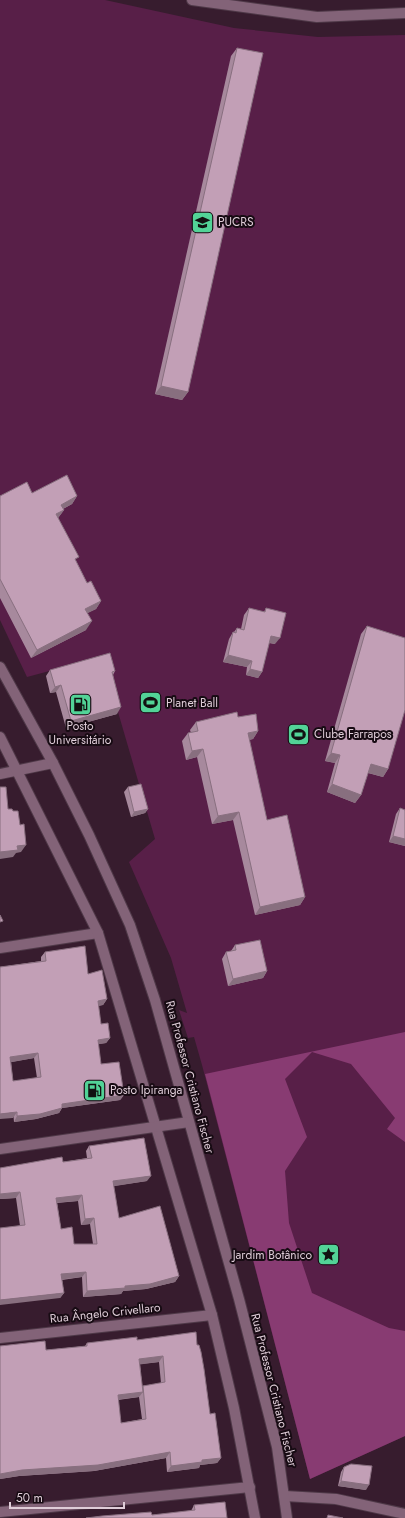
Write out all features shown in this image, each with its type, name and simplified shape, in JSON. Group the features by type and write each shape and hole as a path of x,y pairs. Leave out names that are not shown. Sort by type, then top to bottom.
{"main road":[{"path":"192,0 317,17 405,13"},
{"name":"Rua Professor Cristiano Fischer","path":"0,666 53,763 130,925 156,1000 239,1299 275,1440 285,1496 287,1518"},
{"path":"0,737 98,933 212,1315 250,1487 255,1518"},
{"path":"0,774 18,772 53,763"},
{"path":"0,948 98,933"},
{"path":"0,1149 189,1122"},
{"name":"Rua Ângelo Crivellaro","path":"0,1338 212,1315"},
{"path":"0,1512 250,1487"},
{"path":"285,1496 336,1499 405,1514"}],"shaded area":[{"path":"0,0 105,0 234,28 318,37 405,35 405,1436 310,1479 202,1065 194,1037 188,1038 179,1010 187,1013 171,958 129,862 155,839 102,657 27,677 0,620"},
{"path":"405,1032 405,1142 387,1129 395,1118 351,1064 312,1052 285,1079 307,1137 285,1171 289,1223 312,1293 389,1328 405,1331 405,1436 310,1479 205,1074"}],"building":[{"path":"237,48 263,53 188,392 161,386"},
{"path":"67,475 77,496 61,505 64,510 56,514 79,557 75,559 87,583 91,581 101,601 85,609 92,621 37,650 0,579 0,496 27,482 32,493"},
{"path":"249,608 265,612 266,608 286,613 280,638 271,636 262,672 250,669 252,661 228,655 233,632 236,633 237,628 244,630"},
{"path":"367,626 405,638 405,710 388,769 371,764 361,795 332,784 340,755 331,753"},
{"path":"110,653 115,671 112,672 121,707 71,721 61,685 55,687 50,670"},
{"path":"237,712 238,717 256,714 258,731 248,733 267,820 287,815 305,897 260,907 239,812 218,816 203,749 192,751 188,733 198,731 196,722"},
{"path":"141,784 148,809 134,812 128,787"},
{"path":"0,787 6,787 8,809 18,811 20,825 24,824 26,845 17,846 18,850 0,852"},
{"path":"400,808 405,810 405,839 393,836"},
{"path":"0,915 3,921 0,922"},
{"path":"260,940 267,971 233,979 226,952 236,950 235,945"},
{"path":"85,946 88,974 102,970 107,999 98,1001 101,1024 108,1023 110,1038 98,1040 101,1064 119,1062 124,1095 62,1104 62,1108 40,1114 17,1116 17,1112 0,1114 0,967 46,961 45,952","holes":["38,1053 41,1077 13,1081 10,1057"]},
{"path":"144,1138 151,1176 113,1181 119,1218 160,1206 179,1276 150,1284 125,1286 125,1288 87,1291 86,1272 61,1274 64,1293 0,1300 0,1228 25,1225 20,1192 0,1194 0,1168 62,1157 63,1162 92,1158 89,1146","holes":["82,1195 85,1219 94,1218 97,1244 74,1244 72,1227 61,1229 56,1198"]},
{"path":"196,1332 197,1345 199,1345 204,1369 210,1414 215,1413 221,1458 171,1466 170,1452 98,1465 22,1470 0,1474 0,1346 45,1341 46,1350 87,1346 87,1343 137,1337 137,1340","holes":["163,1356 165,1382 143,1386 146,1419 121,1423 118,1395 143,1392 139,1359"]},
{"path":"351,1464 372,1466 369,1485 341,1481 344,1467"},
{"path":"225,1502 227,1518 86,1518 151,1512 152,1515 195,1510 194,1505"},
{"path":"328,1515 343,1518 327,1518"}],"place":[{"name":"PUCRS","path":"202,222"},
{"name":"Planet Ball","path":"151,703"},
{"name":"Posto Universitário","path":"80,705"},
{"name":"Clube Farrapos","path":"298,734"},
{"name":"Posto Ipiranga","path":"94,1090"},
{"name":"Jardim Botânico","path":"328,1255"}]}
